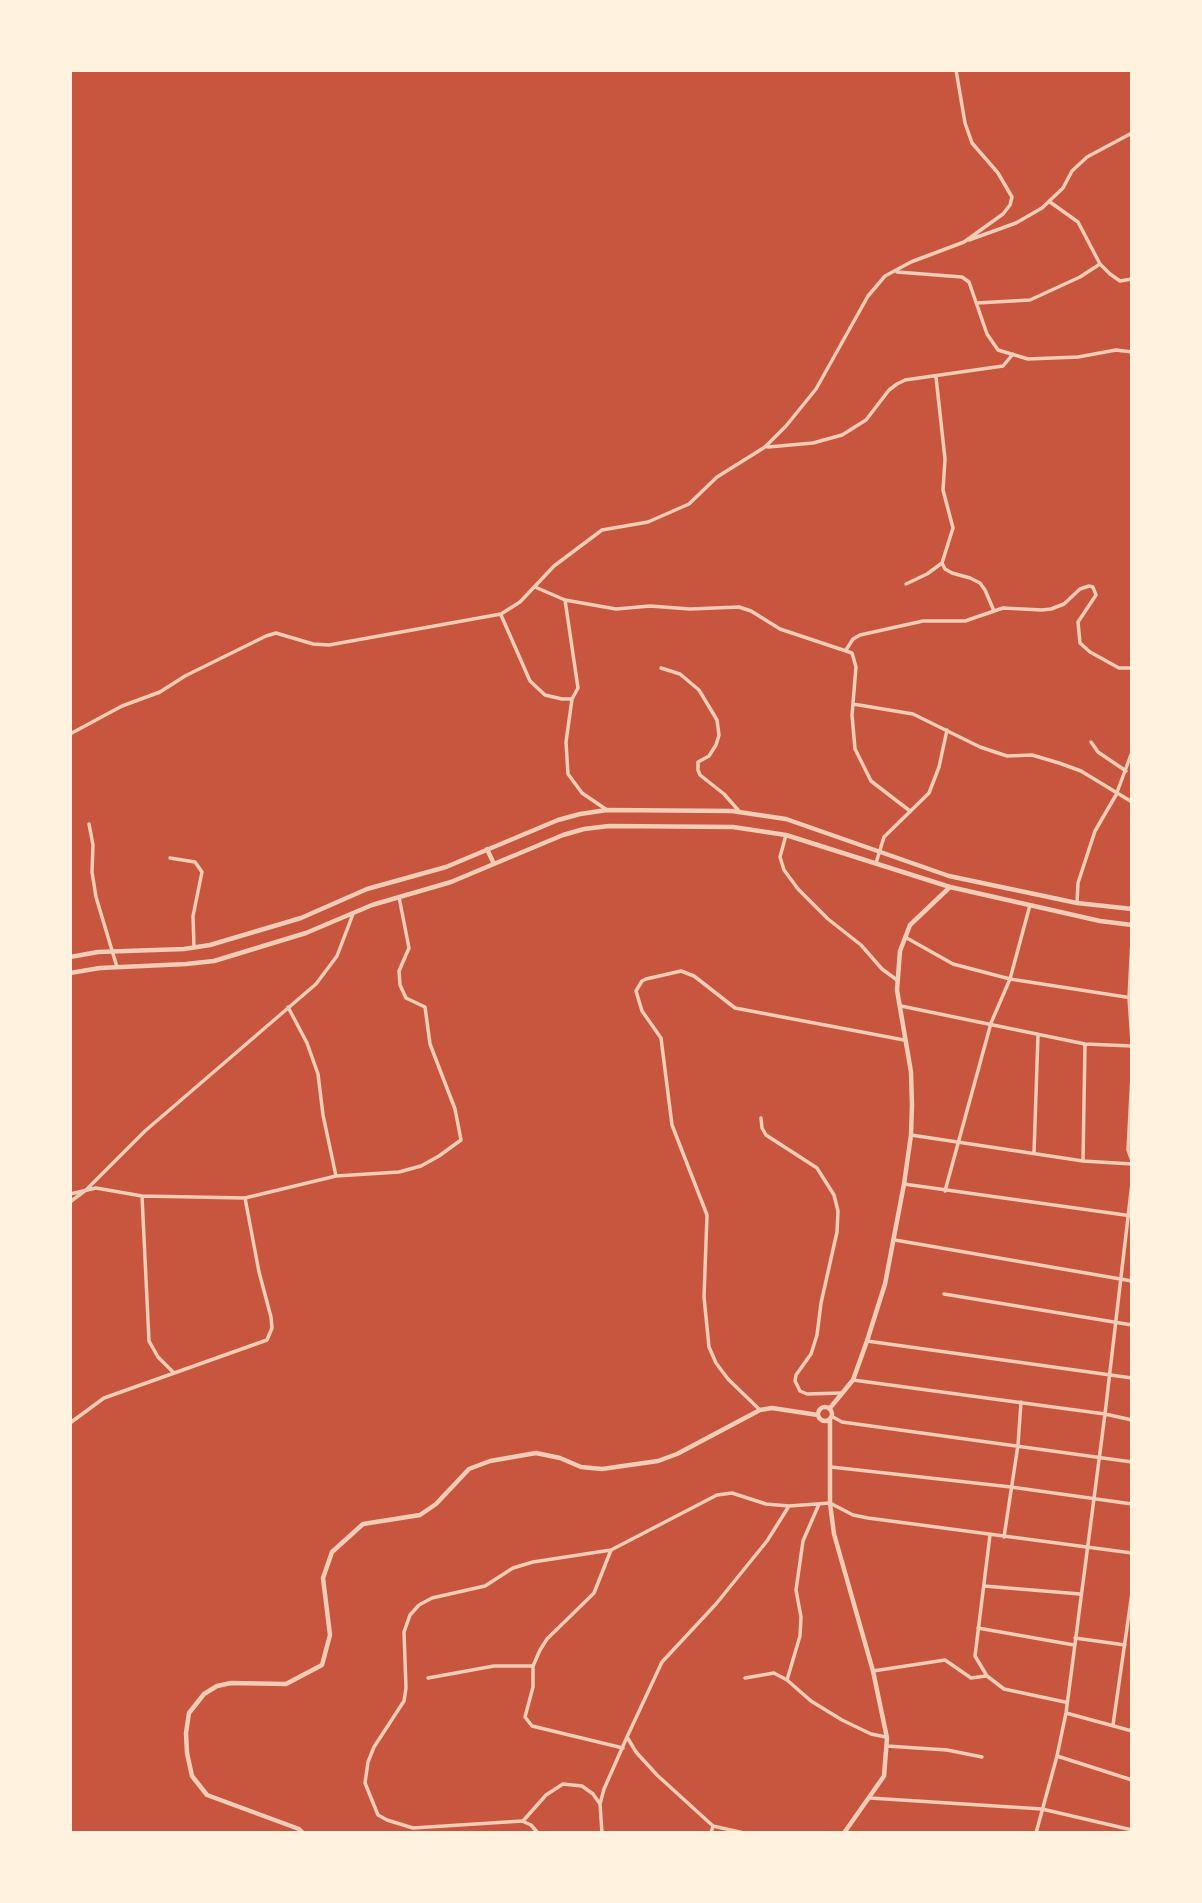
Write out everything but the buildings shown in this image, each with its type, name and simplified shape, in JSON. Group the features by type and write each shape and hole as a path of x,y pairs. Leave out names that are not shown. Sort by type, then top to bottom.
{"street":[{"path":"956,70 965,123 972,143 998,173 1012,197 1003,214 964,242"},
{"path":"70,734 122,706 160,692 266,636 276,634 313,644 330,645 500,614 510,609 554,566 602,530 648,522 689,504 718,477 765,447 816,389 868,296 885,276 911,262 1016,223 1050,202 1063,188 1072,171 1087,157 1132,133"},
{"path":"1050,202 1078,222 1100,264 1120,281 1132,279"},
{"path":"977,303 1030,300 1080,277 1100,264"},
{"path":"895,272 962,276 969,282 987,334 998,350 1028,359 1078,357 1116,350 1132,352"},
{"path":"765,447 813,443 842,435 866,420 889,390 905,380 1003,366 1013,354"},
{"path":"906,584 927,575 942,563 953,528 943,490 945,458 936,377"},
{"path":"942,563 945,569 952,573 980,583 994,611"},
{"path":"535,587 565,600 616,609 650,606 691,609 731,605 751,611 780,629 852,653 856,667 852,735 855,749 871,781 910,811"},
{"path":"846,650 853,639 872,632 923,621 965,621 1003,608 1051,609 1064,604 1084,587 1093,587 1097,595 1078,622 1080,643 1090,652 1119,668 1132,668"},
{"path":"565,600 578,680 578,691 572,699 566,742 568,774 582,793 607,810"},
{"path":"500,614 530,681 545,695 572,699"},
{"path":"661,668 680,674 699,690 717,720 719,735 716,745 709,756 698,762 698,770 740,813"},
{"path":"853,704 913,715 980,747 1007,755 1032,755 1081,771 1116,795 1132,802"},
{"path":"876,863 884,837 929,793 935,782 947,730"},
{"path":"1091,742 1098,752 1126,771"},
{"path":"1077,903 1078,883 1095,831 1116,795 1132,752"},
{"path":"70,957 113,951 210,945 301,918 367,889 446,867 558,820 607,810 740,813 786,819 949,876 1077,903 1132,909"},
{"path":"89,824 93,845 92,872 100,918 117,967"},
{"path":"70,973 214,961 306,933 372,905 450,882 563,835 609,826 733,827 786,835 950,887 1100,921 1132,925"},
{"path":"820,844 824,832"},
{"path":"786,835 780,857 784,870 798,889 897,980"},
{"path":"487,849 494,864"},
{"path":"170,858 195,862 202,872 193,916 194,947"},
{"path":"844,1833 884,1776 887,1738 873,1671 834,1534 830,1503 830,1408 853,1380 867,1342 895,1240 904,1184 911,1135 911,1072 904,1040 897,980 900,951 910,925 950,887"},
{"path":"70,1194 86,1190 113,1190 142,1196 246,1198 336,1176 399,1172 430,1161 456,1145 461,1140 455,1110 430,1044 425,1007 406,998 400,985 399,971 409,948 399,897"},
{"path":"945,1191 991,1023 1010,979 1030,904"},
{"path":"70,1202 86,1190 145,1131 316,984 337,956 353,914"},
{"path":"905,937 953,964 1010,979 1130,998"},
{"path":"901,1006 1085,1044 1132,1044 1132,939"},
{"path":"760,1410 728,1379 716,1363 709,1346 704,1297 707,1214 672,1125 661,1038 642,1011 636,991 646,979 681,971 694,976 735,1008 904,1040"},
{"path":"288,1007 307,1043 318,1074 323,1115 336,1176"},
{"path":"1034,1153 1038,1035"},
{"path":"1083,1161 1085,1044"},
{"path":"911,1135 1083,1161 1132,1163 1128,1150 1132,1075"},
{"path":"761,1118 766,1135 817,1168 834,1195 838,1211 837,1232 821,1303 817,1335 811,1354 796,1375 795,1381 800,1391 807,1394 841,1393"},
{"path":"1036,1833 1066,1713 1065,1702 1105,1414 1132,1183"},
{"path":"904,1184 1130,1216"},
{"path":"142,1196 149,1340 158,1357 175,1373"},
{"path":"70,1423 104,1398 261,1344 271,1335 271,1317 259,1272 246,1198"},
{"path":"895,1240 1132,1281"},
{"path":"944,1294 1132,1325"},
{"path":"867,1342 1132,1378"},
{"path":"853,1380 1105,1414 1132,1420"},
{"path":"1003,1537 1018,1445 1021,1402"},
{"path":"303,1833 299,1829 206,1795 192,1776 186,1733 189,1713 204,1693 217,1686 231,1683 286,1684 322,1665 330,1636 323,1578 332,1552 363,1524 420,1515 428,1511 469,1469 490,1461 536,1453 560,1458 582,1468 601,1469 658,1461 677,1454 760,1410 772,1408 818,1415 823,1420 831,1418 842,1422 1132,1462"},
{"path":"818,1415 820,1408 830,1408"},
{"path":"831,1466 1132,1504"},
{"path":"538,1833 531,1825 522,1821 413,1828 378,1815 365,1783 368,1762 374,1747 404,1701 404,1632 410,1615 419,1605 432,1598 485,1586 513,1568 533,1562 611,1550 717,1495 732,1493 766,1504 789,1506 830,1503 853,1515 1132,1553"},
{"path":"787,1680 800,1636 801,1611 796,1590 803,1541 819,1504"},
{"path":"603,1833 600,1804 604,1789 662,1662 716,1604 766,1541 789,1506"},
{"path":"989,1535 975,1656 987,1676 1004,1689 1065,1702"},
{"path":"611,1550 594,1593 547,1639 533,1665 533,1687 526,1717 529,1723 623,1748"},
{"path":"984,1586 1080,1594"},
{"path":"1113,1725 1132,1593"},
{"path":"978,1628 1074,1645"},
{"path":"1075,1638 1125,1645"},
{"path":"873,1671 945,1660 971,1678 987,1676"},
{"path":"428,1678 494,1666 533,1665"},
{"path":"745,1678 774,1673 842,1720 871,1734 887,1738"},
{"path":"1066,1713 1132,1731"},
{"path":"627,1737 636,1752 657,1775 713,1826 744,1833"},
{"path":"887,1746 947,1750 982,1757"},
{"path":"1057,1756 1132,1780"},
{"path":"522,1821 546,1794 563,1784 582,1786 593,1794 600,1804"},
{"path":"870,1798 1042,1809 1132,1830"},
{"path":"711,1833 713,1826"}]}
